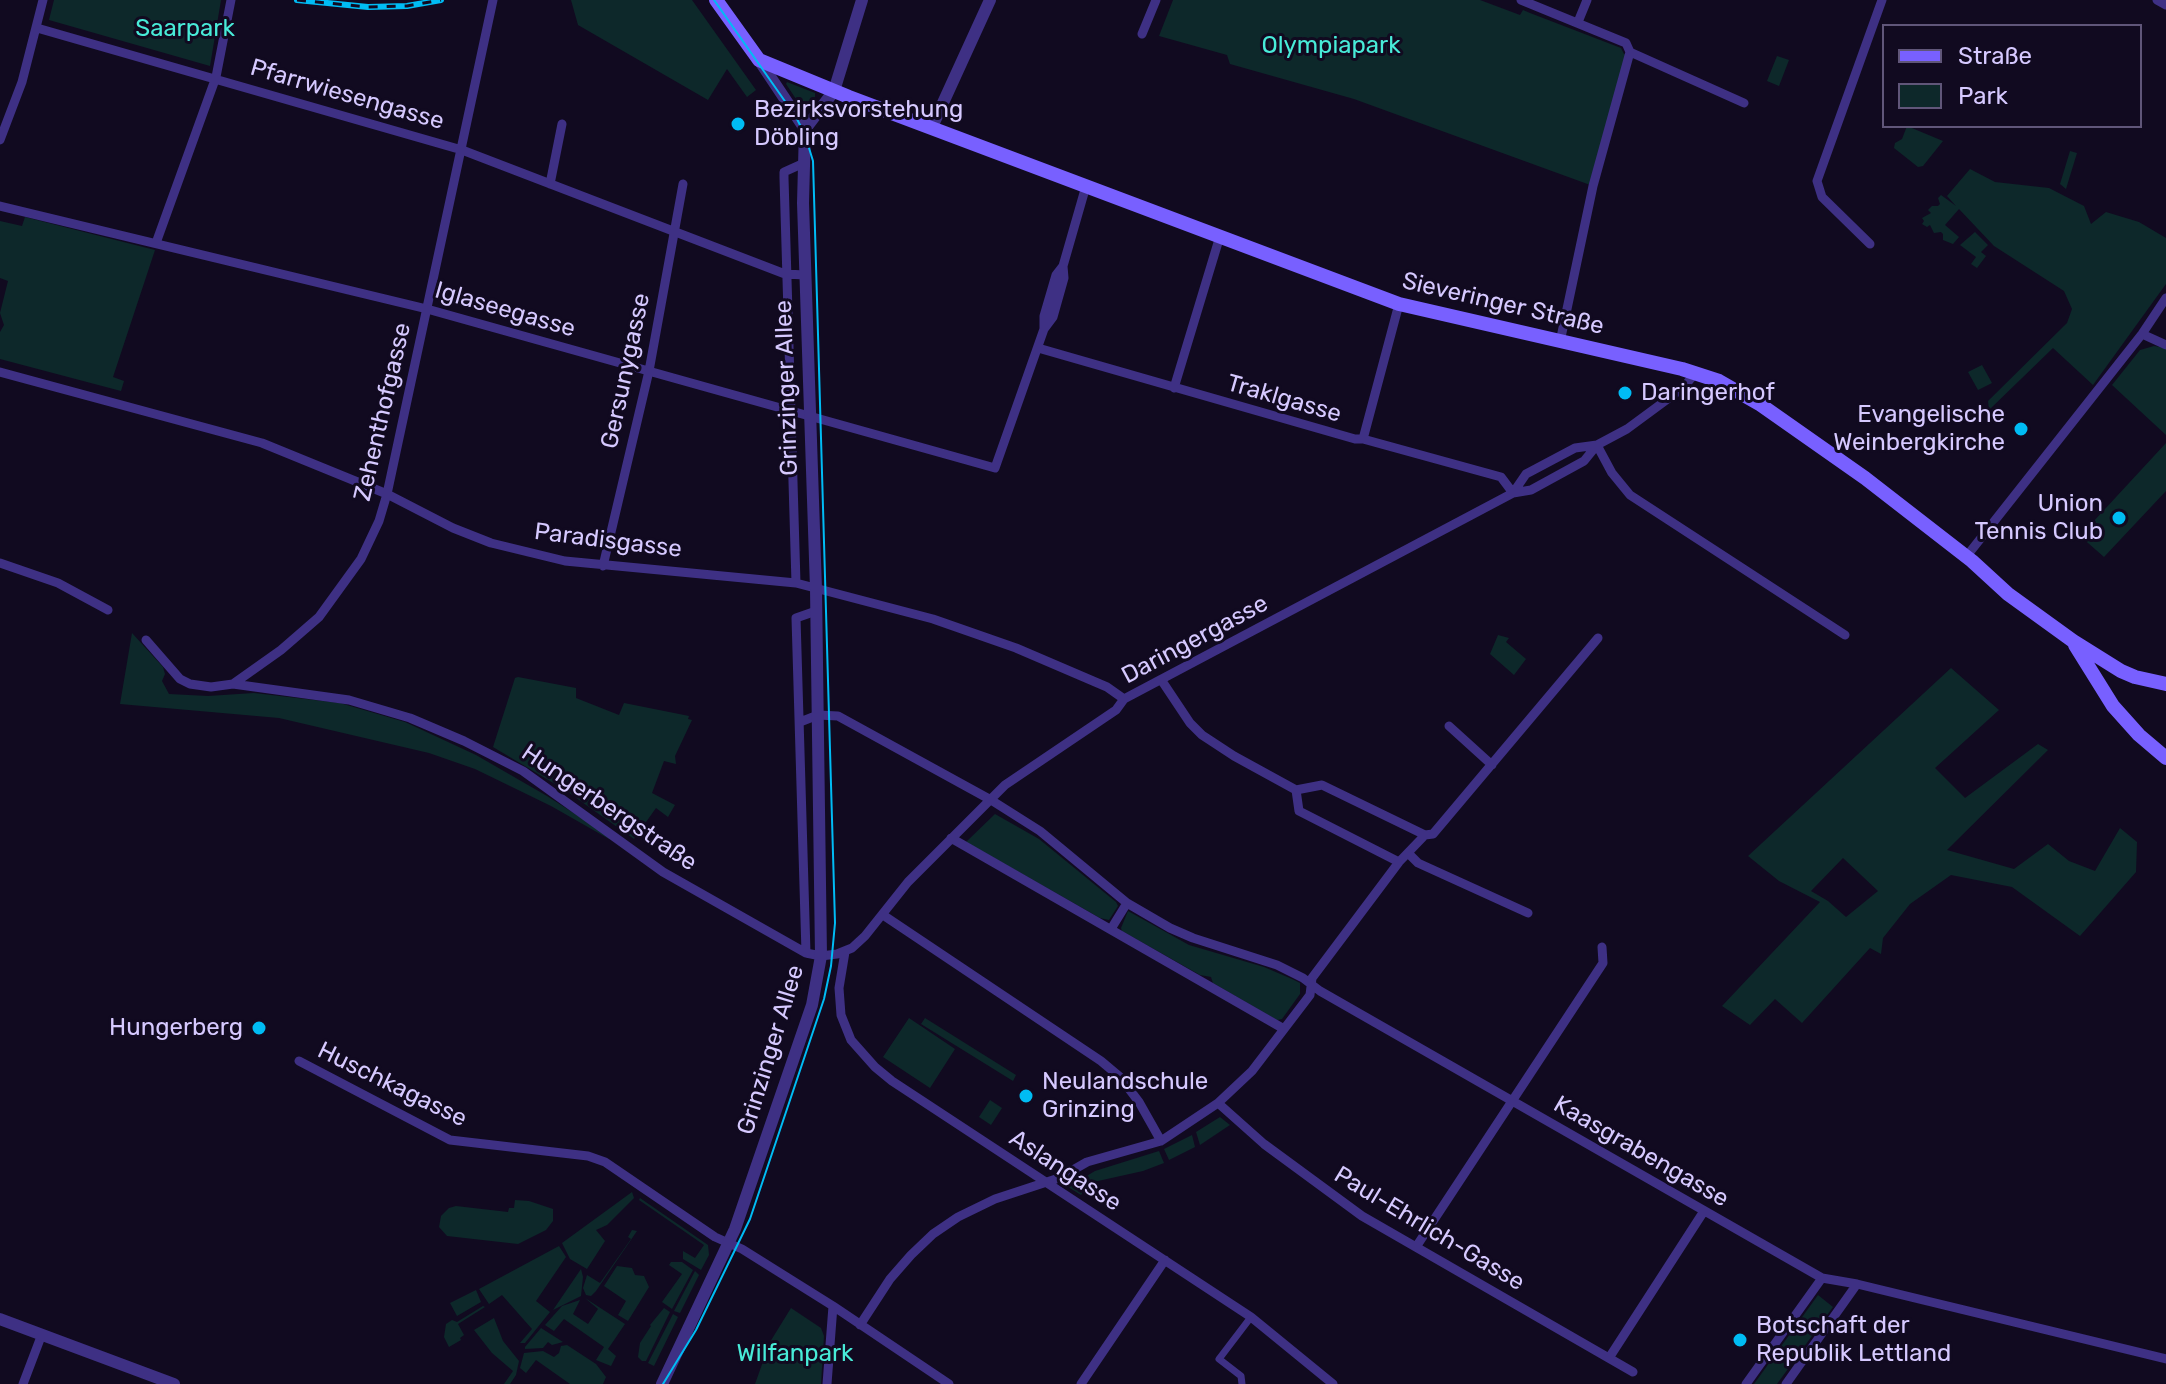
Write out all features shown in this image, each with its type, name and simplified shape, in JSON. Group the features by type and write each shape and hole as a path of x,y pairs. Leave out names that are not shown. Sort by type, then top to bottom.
{"main road":[{"path":"716,0 759,60"},
{"name":"Sieveringer Straße","path":"759,60 1399,304 1696,372 1719,381 1761,405 1865,478 2012,597 2073,641 2135,677 2166,684"},
{"path":"2073,641 2113,706 2139,735 2166,758"},
{"path":"2093,674 2104,661"}],"street":[{"path":"0,140 22,82 43,0"},
{"path":"156,243 216,77 231,0"},
{"name":"Zehenthofgasse","path":"233,684 281,650 319,617 366,550 387,494 493,0"},
{"path":"759,60 805,129 834,91 862,0"},
{"path":"932,127 990,0"},
{"path":"1142,34 1156,0"},
{"path":"1521,0 1626,43 1630,52 1593,186 1560,342"},
{"path":"1578,22 1587,0"},
{"path":"1870,244 1822,197 1818,174 1882,0"},
{"path":"2157,0 2166,5"},
{"name":"Pfarrwiesengasse","path":"37,28 462,150 785,274 805,275"},
{"path":"1630,52 1744,103"},
{"path":"550,184 562,124"},
{"name":"Grinzinger Allee","path":"662,1384 729,1244 808,1018 821,956 816,589 805,275 805,129"},
{"name":"Grinzinger Allee","path":"796,583 784,172 804,163"},
{"name":"Gersunygasse","path":"603,566 649,371 683,184"},
{"path":"1038,348 1056,275 1063,266 1086,186"},
{"name":"Iglaseegasse","path":"0,206 427,309 995,468 1038,348"},
{"path":"1174,388 1220,236"},
{"path":"1966,557 2142,334 2166,298"},
{"path":"1363,439 1399,304"},
{"path":"2142,334 2166,345"},
{"name":"Traklgasse","path":"1038,348 1355,439 1501,477 1513,493"},
{"name":"Paradisgasse","path":"0,372 262,443 387,494 453,528 491,543 565,561 603,566 796,583 933,619 1016,648 1107,687 1124,699"},
{"name":"Daringergasse","path":"1513,493 1526,474 1575,448 1597,445 1627,429 1684,387 1696,372"},
{"path":"1597,445 1612,473 1630,495 1845,635"},
{"name":"Daringergasse","path":"845,952 865,936 908,882 1005,785 1116,710 1124,699 1513,493 1531,490 1584,461 1597,445"},
{"path":"0,563 58,583 108,610"},
{"name":"Grinzinger Allee","path":"806,953 796,618 816,611"},
{"path":"1162,681 1202,735 1234,756 1296,790 1322,785 1425,835 1433,834 1598,638"},
{"name":"Hungerbergstraße","path":"146,640 180,679 199,687 233,684 349,700 410,718 464,741 523,771 663,872 806,953 821,956"},
{"path":"800,722 818,715"},
{"name":"Kaasgrabengasse","path":"818,715 838,716 991,800 1040,831 1127,903 1170,928 1277,965 1303,978 1311,986 1822,1278 2166,1359"},
{"path":"1449,726 1492,765"},
{"path":"1296,790 1299,811 1399,862"},
{"path":"860,1325 890,1279 933,1234 958,1217 995,1199 1059,1178 1087,1162 1161,1141 1218,1103 1252,1071 1310,995 1312,978 1399,862 1425,835"},
{"path":"951,838 1284,1029"},
{"path":"1409,854 1418,863 1528,913"},
{"path":"1111,929 1127,903"},
{"path":"883,915 1101,1061 1120,1077 1139,1102 1161,1141"},
{"path":"1416,1247 1603,963 1602,947"},
{"path":"821,956 845,952"},
{"name":"Aslangasse","path":"845,952 839,988 841,1015 851,1040 892,1081 1251,1317 1333,1384"},
{"name":"Huschkagasse","path":"299,1061 450,1140 588,1156 605,1162 729,1244 833,1306 949,1384"},
{"name":"Paul-Ehrlich-Gasse","path":"1218,1103 1311,1181 1362,1216 1633,1372"},
{"path":"1609,1358 1704,1211"},
{"path":"1081,1384 1165,1260"},
{"path":"1746,1384 1822,1278"},
{"path":"1786,1384 1857,1284"},
{"path":"827,1384 833,1306"},
{"path":"1242,1384 1241,1376 1219,1359 1251,1317"},
{"path":"0,1319 174,1384"},
{"path":"23,1384 42,1334"}],"green space":[{"name":"Saarpark","path":"54,0 221,0 210,66 49,20"},
{"path":"571,0 692,0 756,90 747,97 727,69 708,100 578,25"},
{"name":"Olympiapark","path":"1173,0 1480,0 1520,15 1523,10 1621,48 1629,56 1593,186 1354,99 1230,64 1227,55 1159,36"},
{"path":"1777,56 1789,60 1779,86 1767,81"},
{"path":"787,82 815,93 808,107 802,108"},
{"path":"1906,128 1912,128 1943,141 1923,166 1918,167 1894,148 1895,143 1902,139"},
{"path":"2070,151 2077,153 2066,189 2060,184"},
{"path":"1970,169 1995,182 2049,188 2084,206 2091,224 2106,212 2139,222 2166,238 2166,284 2093,385 2053,348 1989,410 1988,401 2067,323 2072,309 2064,291 1994,246 1959,209 1945,225 1959,237 1953,244 1943,240 1941,232 1934,233 1930,225 1922,224 1922,218 1931,213 1928,210 1940,204 1938,198 1941,195 1956,206 1947,196"},
{"path":"25,217 155,250 113,377 124,381 121,391 0,359 0,332 4,325 0,313 8,281 0,278 0,221 22,226"},
{"path":"1975,232 1988,245 1981,252 1986,256 1977,268 1971,264 1976,257 1960,245"},
{"path":"2154,346 2166,348 2166,435 2112,385 2140,350"},
{"path":"1982,365 1992,383 1978,390 1968,372"},
{"name":"Union Tennis Club","path":"2166,443 2166,491 2104,557 2080,536"},
{"path":"132,633 163,667 165,674 162,681 169,694 208,696 254,693 340,703 405,722 476,755 611,837 609,839 475,769 429,753 279,718 120,704"},
{"path":"1498,635 1509,638 1506,642 1526,659 1514,675 1490,654"},
{"path":"1951,668 1999,710 1935,768 1965,798 2038,744 2048,750 1947,850 2014,869 2048,844 2069,861 2095,871 2120,828 2137,842 2136,872 2080,936 2012,887 1951,875 1910,904 1883,938 1881,954 1870,948 1802,1023 1775,999 1750,1025 1722,1006 1820,902 1779,881 1748,856","holes":["1843,858 1878,891 1846,917 1811,891"]},
{"path":"515,678 576,688 576,698 619,715 624,703 689,716 688,719 692,720 675,756 676,764 664,761 652,793 675,805 668,817 656,808 634,839 565,790 493,747"},
{"path":"995,814 1039,839 1116,902 1118,906 1109,920 1100,918 966,842"},
{"path":"1128,911 1189,945 1264,967 1292,979 1300,983 1300,994 1282,1019 1277,1020 1213,983 1211,977 1200,975 1122,931"},
{"path":"909,1018 955,1049 930,1088 883,1057"},
{"path":"925,1018 1016,1075 1013,1081 921,1024"},
{"path":"990,1100 1002,1108 991,1125 979,1117"},
{"path":"1220,1117 1230,1125 1200,1145 1196,1132"},
{"path":"1192,1135 1195,1147 1169,1160 1164,1149"},
{"path":"1159,1151 1164,1163 1089,1183 1081,1195 1065,1185 1078,1171 1085,1177"},
{"path":"632,1192 634,1198 607,1225 596,1230 605,1241 587,1269 570,1259 562,1243"},
{"path":"640,1198 708,1245 709,1255 701,1270 683,1259 683,1251 695,1258 704,1245"},
{"path":"515,1200 553,1209 553,1221 546,1230 518,1244 447,1236 439,1227 441,1216 449,1208 456,1206 508,1212 509,1208 514,1208"},
{"path":"632,1230 637,1231 596,1291 591,1296 586,1295 583,1288 587,1275 600,1283 631,1239 628,1237"},
{"path":"559,1246 566,1257 536,1301 550,1312 525,1343 520,1343 532,1329 502,1295 489,1304 479,1289"},
{"path":"671,1262 682,1262 693,1270 672,1309 662,1302 682,1274 669,1265"},
{"path":"617,1266 632,1268 635,1275 644,1276 649,1287 628,1321 618,1315 626,1301 604,1286"},
{"path":"581,1269 581,1296 553,1310"},
{"path":"695,1271 699,1275 680,1313 674,1311"},
{"path":"476,1290 481,1302 457,1316 450,1303"},
{"path":"1818,1295 1833,1307 1777,1384 1754,1384"},
{"path":"585,1298 625,1324 608,1349 616,1356 611,1366 596,1360 604,1347 564,1319 554,1331 545,1325 562,1306 580,1300 573,1314 588,1324 598,1309"},
{"path":"483,1306 458,1324 464,1335 449,1347 444,1337 446,1324 452,1320 457,1322"},
{"path":"664,1308 670,1312 646,1361 642,1361 638,1357 640,1343"},
{"name":"Wilfanpark","path":"791,1308 821,1328 824,1336 821,1384 755,1384 770,1342"},
{"path":"673,1314 678,1317 654,1366 648,1363"},
{"path":"494,1318 503,1341 519,1361 510,1384 504,1384 513,1371 492,1353 474,1330"},
{"path":"541,1328 563,1342 552,1345 548,1342 543,1348 525,1349 525,1347"},
{"path":"567,1345 596,1364 606,1377 603,1384 570,1384 536,1360 526,1373 520,1368 524,1353 543,1351 554,1357 561,1346"}],"tram line":[{"path":"663,1384 696,1330 750,1219 824,999 835,923 813,161 796,117 714,0"}],"railway":[{"path":"297,0 368,7 407,6 441,0"}],"place":[{"name":"Bezirksvorstehung Döbling","path":"738,124"},
{"name":"Daringerhof","path":"1625,393"},
{"name":"Evangelische Weinbergkirche","path":"2021,429"},
{"name":"Union Tennis Club","path":"2119,518"},
{"name":"Hungerberg","path":"259,1028"},
{"name":"Neulandschule Grinzing","path":"1026,1096"},
{"name":"Botschaft der Republik Lettland","path":"1740,1340"}]}
